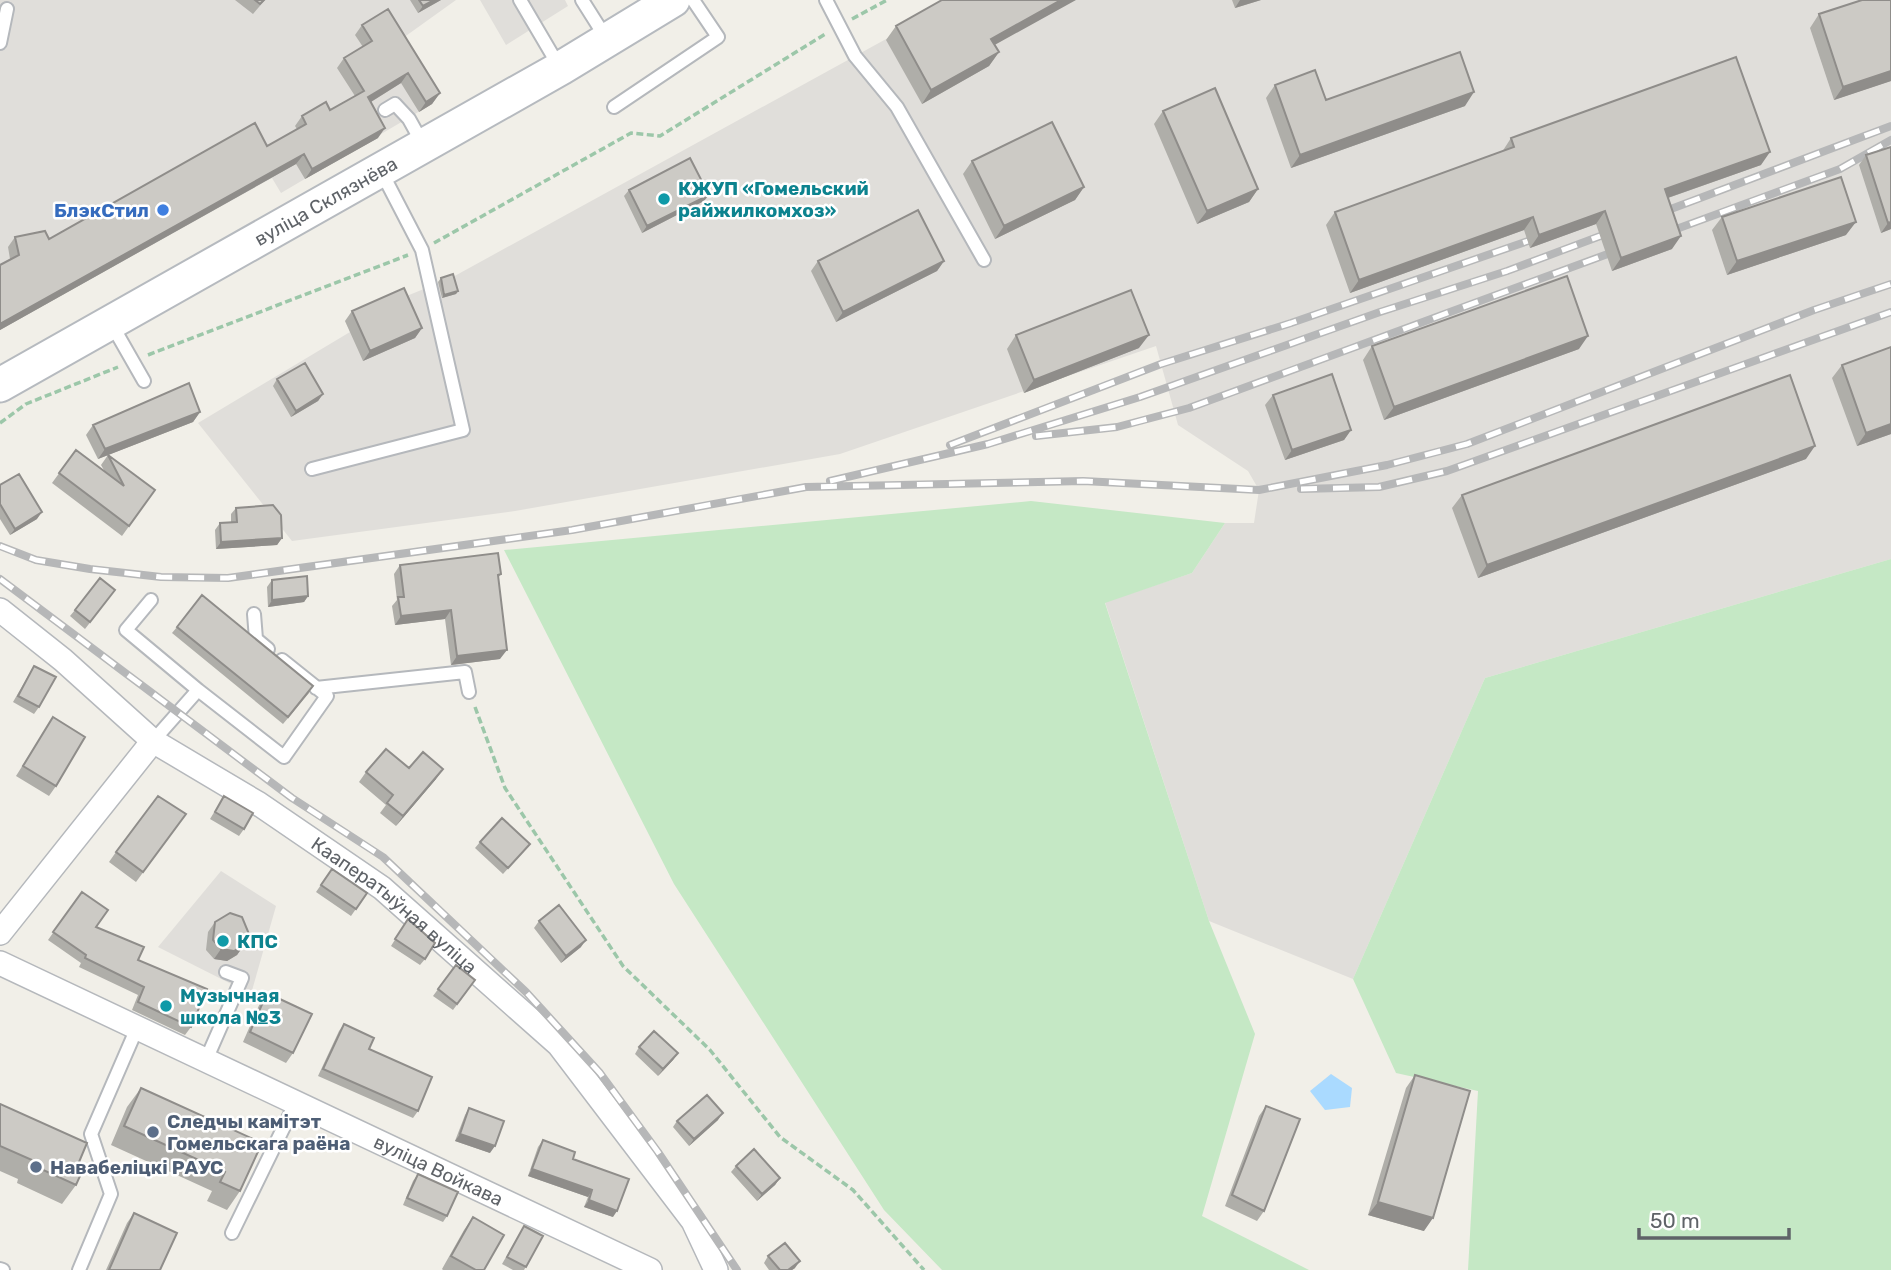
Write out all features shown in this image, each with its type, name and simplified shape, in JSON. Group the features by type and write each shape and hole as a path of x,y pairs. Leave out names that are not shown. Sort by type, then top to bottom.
{"main road":[{"name":"вуліца Склязнёва","path":"0,386 561,68 661,6"}],"street":[{"name":"Кааператыўная вуліца","path":"0,610 63,660 153,741 259,804 382,888 559,1045 693,1221 716,1270"},
{"path":"0,933 153,741"},
{"name":"вуліца Войкава","path":"0,963 650,1270"}],"lane":[{"path":"520,0 561,68"},
{"path":"582,0 607,40"},
{"path":"614,107 718,37 692,0"},
{"path":"826,0 855,56 897,107 984,260"},
{"path":"0,43 7,9"},
{"path":"385,110 395,104 409,118 424,146"},
{"path":"312,469 463,430 422,250 381,170"},
{"path":"111,321 144,381"},
{"path":"151,600 126,629 284,757 327,696 256,639 254,614"},
{"path":"316,688 465,671 469,692"},
{"path":"153,741 198,690"},
{"path":"206,1060 242,978 226,972"},
{"path":"79,1270 111,1194 92,1134 137,1028"},
{"path":"232,1233 296,1102"}],"path":[{"path":"0,423 26,404 422,250 631,133 660,136 838,26 887,0"},
{"path":"469,692 505,788 623,966 710,1051 780,1137 853,1190 924,1270"}],"shaded area":[{"path":"0,0 456,0 396,43 432,104 281,193 272,178 0,330"},
{"path":"480,0 565,0 568,6 506,45"},
{"path":"957,0 1891,0 1891,559 1485,678 1353,979 1209,921 1105,602 1192,573 1225,523 1254,523 1259,490 1248,471 1178,425 1156,346 840,454 515,511 292,541 198,423 350,332 345,321 451,278"},
{"path":"221,871 276,906 251,994 158,947"}],"green space":[{"path":"1031,501 1225,523 1192,573 1105,603 1209,921 1255,1034 1202,1216 1309,1270 942,1270 884,1210 674,884 504,550"},
{"path":"1891,559 1891,1270 1468,1270 1478,1091 1396,1073 1353,979 1485,678"}],"water":[{"path":"1331,1074 1352,1088 1350,1107 1325,1110 1310,1091"}],"building":[{"path":"419,0 434,0 423,6"},
{"path":"942,0 1061,0 991,39 999,52 931,90 896,26"},
{"path":"1862,0 1891,0 1891,71 1843,87 1819,14"},
{"path":"388,9 440,93 426,102 408,73 368,97 385,128 312,169 304,154 0,324 0,265 19,255 15,237 45,231 49,239 255,123 267,146 306,124 302,116 326,102 330,110 364,91 344,58 372,41 362,25"},
{"path":"1460,52 1474,92 1300,155 1275,85 1315,70 1326,100"},
{"path":"1736,57 1770,152 1665,189 1681,236 1621,258 1605,211 1539,235 1533,217 1359,280 1335,212 1514,147 1511,138"},
{"path":"1215,88 1258,189 1207,211 1163,111"},
{"path":"1052,122 1084,187 1004,226 972,161"},
{"path":"1891,147 1891,222 1888,223 1866,155"},
{"name":"КЖУП «Гомельский райжилкомхоз»","path":"690,158 709,195 647,226 629,190"},
{"path":"1841,177 1856,222 1737,261 1722,217"},
{"path":"918,210 944,261 843,312 818,261"},
{"path":"453,274 458,291 444,295 441,278"},
{"path":"1567,276 1588,336 1394,407 1372,346"},
{"path":"404,288 422,328 370,351 352,311"},
{"path":"1131,290 1149,335 1034,380 1016,335"},
{"path":"1891,347 1891,424 1866,433 1842,365"},
{"path":"305,363 323,394 296,411 277,379"},
{"path":"1332,374 1351,430 1292,450 1273,395"},
{"path":"1790,375 1815,446 1487,565 1462,495"},
{"path":"189,383 200,412 105,449 93,425"},
{"path":"76,450 124,486 108,455 155,490 129,526 59,473"},
{"path":"19,474 42,512 15,529 0,504 0,485"},
{"path":"273,505 281,515 282,538 221,542 220,523 237,522 236,508"},
{"path":"498,553 507,650 457,656 451,610 401,616 398,597 404,597 400,565"},
{"path":"307,576 308,596 272,600 272,580"},
{"path":"100,578 115,590 90,622 75,610"},
{"path":"202,595 313,686 288,717 177,627"},
{"path":"34,666 56,677 39,707 18,696"},
{"path":"53,717 85,737 56,786 23,766"},
{"path":"386,749 409,768 423,752 443,769 403,816 387,803 393,795 366,772"},
{"path":"158,796 186,814 143,872 116,852"},
{"path":"224,796 253,813 244,829 215,812"},
{"path":"502,818 530,844 508,868 480,842"},
{"path":"332,869 367,893 356,909 321,885"},
{"path":"82,892 108,910 96,927 144,947 138,960 207,989 191,1027 138,1002 144,987 85,958 86,955 53,932"},
{"path":"559,905 586,940 566,956 539,921"},
{"path":"230,913 242,917 249,934 244,945 234,951 221,949 213,940 215,922"},
{"path":"408,919 435,943 425,959 395,939"},
{"path":"456,965 475,980 457,1004 438,989"},
{"path":"267,993 312,1014 293,1053 250,1032"},
{"path":"344,1024 374,1038 369,1049 432,1077 418,1111 323,1069"},
{"path":"654,1031 678,1053 663,1069 639,1047"},
{"path":"1415,1075 1470,1091 1433,1218 1378,1202"},
{"path":"141,1088 262,1143 240,1191 220,1182 225,1172 124,1126"},
{"path":"707,1095 723,1113 694,1139 677,1121"},
{"path":"0,1104 87,1143 79,1162 85,1165 76,1185 30,1164 32,1160 0,1146"},
{"path":"1266,1106 1300,1119 1264,1211 1232,1195"},
{"path":"469,1108 504,1121 495,1146 460,1134"},
{"path":"543,1140 575,1152 573,1159 629,1179 617,1211 589,1200 592,1190 532,1169"},
{"path":"754,1149 780,1178 762,1194 736,1166"},
{"path":"418,1174 458,1192 447,1216 407,1198"},
{"path":"134,1213 177,1233 160,1270 109,1270"},
{"path":"473,1217 504,1235 484,1270 476,1270 451,1256"},
{"path":"524,1226 543,1236 526,1267 507,1257"},
{"path":"785,1243 800,1261 788,1270 780,1270 768,1256"}],"railway":[{"path":"1655,215 1891,126"},
{"path":"1660,235 1840,169 1891,140"},
{"path":"830,481 988,444 1140,397 1380,312 1507,271 1619,229"},
{"path":"950,445 1161,364 1291,323 1528,241"},
{"path":"1036,436 1117,427 1189,408 1624,248"},
{"path":"0,546 36,560 90,569 161,577 228,578 572,530 806,487 1083,481 1259,490 1387,465 1467,444 1814,310 1891,284"},
{"path":"1301,489 1379,487 1447,471 1891,312"},
{"path":"0,579 292,798 383,857 526,992 600,1073 658,1152 737,1270"}],"place":[{"name":"КЖУП «Гомельский райжилкомхоз»","path":"664,199"},
{"name":"БлэкСтил","path":"163,210"},
{"name":"КПС","path":"223,941"},
{"name":"Музычная школа №3","path":"166,1006"},
{"name":"Следчы камітэт Гомельскага раёна","path":"153,1132"},
{"name":"Навабеліцкі РАУС","path":"36,1167"}]}
